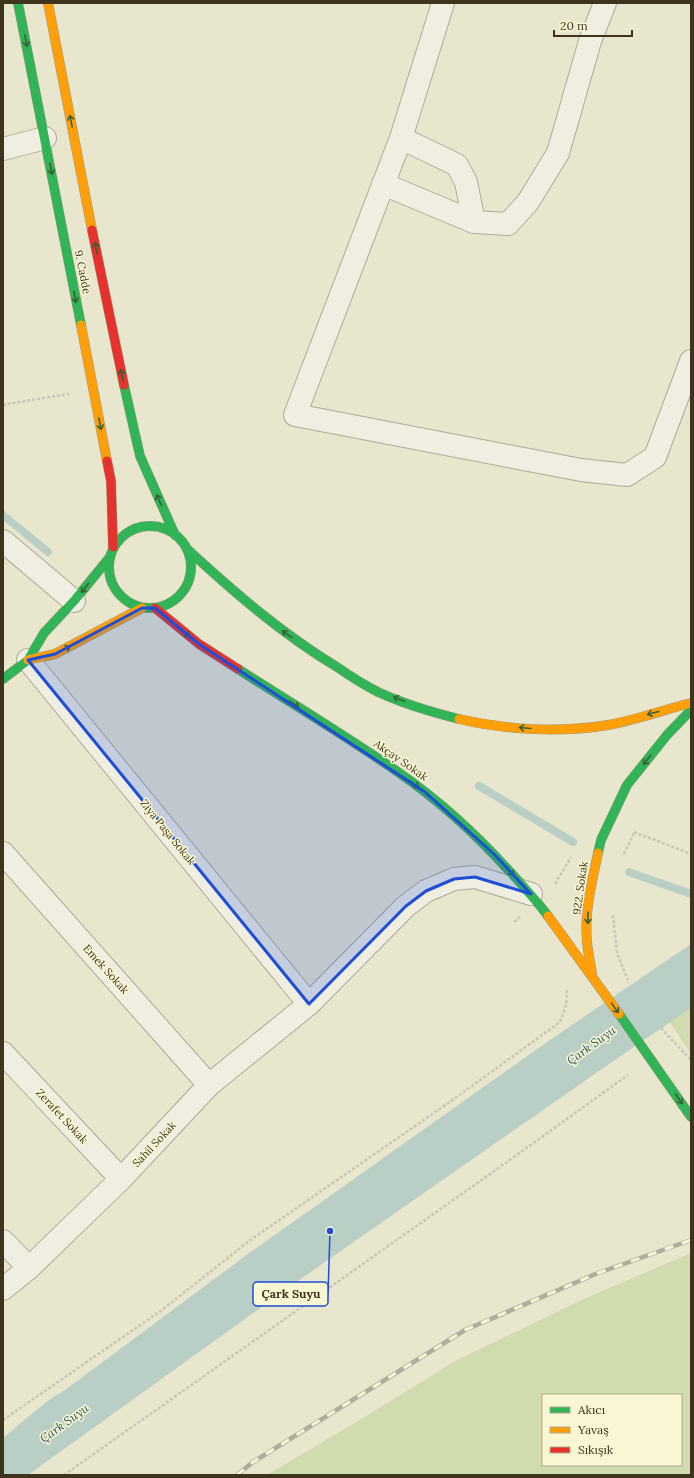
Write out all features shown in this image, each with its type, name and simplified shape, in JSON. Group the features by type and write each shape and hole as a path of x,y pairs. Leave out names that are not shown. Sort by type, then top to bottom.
{"main road":[{"name":"9. Cadde","path":"18,3 111,481 113,547"},
{"name":"9. Cadde","path":"48,3 110,320 140,456 175,535"},
{"path":"187,549 191,562 190,575 186,587 178,597 167,604 155,608 142,608 132,604 123,598 115,589 110,579 110,558 113,547 120,538 130,530 141,527 153,526 165,529 175,535 187,549 231,590 272,624 304,647 377,691 446,716 473,722 508,726 534,728 580,727 607,724 691,703"},
{"path":"3,679 28,660 44,633 74,601 110,558"},
{"path":"28,660 55,654 142,608"},
{"name":"Akçay Sokak","path":"155,608 199,644 398,772 425,792 494,854 531,894 593,977"},
{"name":"922. Sokak","path":"691,710 667,735 627,785 601,840 590,890 587,915 588,942 593,977 664,1076 691,1117"},
{"name":"922. Sokak","path":"664,1076 686,1091"}],"street":[{"path":"443,3 401,138 295,415 581,470 627,475 655,457 691,361"},
{"path":"383,184 474,222 508,224 528,202 558,153 590,41 605,3"},
{"path":"3,149 45,138"},
{"path":"401,138 457,165 466,182 474,222"},
{"path":"3,541 74,601"},
{"name":"Ziya Paşa Sokak","path":"28,660 309,1004"},
{"name":"Emek Sokak","path":"3,853 209,1085"},
{"name":"Sahil Sokak","path":"3,1289 29,1268 121,1179 209,1085 309,1004 406,906 426,891 454,879 475,876 531,894"},
{"name":"Zerafet Sokak","path":"3,1053 121,1179"},
{"path":"3,1241 29,1268"}],"path":[{"path":"3,406 7,404 93,390"},
{"path":"623,858 634,833 691,854"},
{"path":"613,911 617,953 627,978"},
{"path":"3,1420 162,1310 249,1240 454,1099 560,1022 566,1005 566,990"},
{"path":"665,1033 691,1060"},
{"path":"64,1475 487,1176 628,1074"}],"highlighted area":[{"path":"142,608 155,608 199,644 425,792 494,854 531,894 475,877 454,879 426,891 406,906 309,1004 28,660 55,654"}],"green space":[{"path":"691,1008 691,1054 670,1022"},
{"path":"691,1253 691,1475 267,1475 455,1361 586,1298"}],"water":[{"path":"691,944 691,1008 302,1278 28,1475 3,1475 3,1438 41,1407 248,1254 547,1042"}],"waterway":[{"path":"3,515 48,552"},
{"path":"479,786 573,842"},
{"path":"629,872 691,894"}],"railway":[{"path":"237,1475 253,1462 465,1330 598,1273 691,1240"}],"traffic: fast":[{"path":"18,3 81,325"},
{"path":"124,385 140,456 175,535"},
{"path":"150,526 166,529 179,538 188,551 191,567 188,583 179,596 166,605 150,608 134,605 121,596 112,583 109,567 112,551 121,538 134,529 150,526"},
{"path":"187,549 259,612 297,641 357,680 378,692 398,700 428,711 459,719"},
{"path":"3,679 28,660 44,633 74,601 110,557"},
{"path":"238,669 414,783 458,819 485,845 526,889 548,916"},
{"path":"598,853 601,840 627,785 667,735 691,710"},
{"path":"619,1014 691,1117"}],"traffic: slow":[{"path":"48,3 92,230"},
{"path":"81,325 107,461"},
{"path":"28,660 55,654 142,608"},
{"path":"459,719 514,728 552,730 571,729 618,723 691,703"},
{"path":"592,973 588,954 586,931 589,897 598,853"},
{"path":"548,916 619,1014"}],"traffic: jam":[{"path":"92,230 124,385"},
{"path":"107,461 111,481 113,547"},
{"path":"155,608 199,644 238,669"}],"place":[{"name":"Çark Suyu","path":"330,1231"}]}
